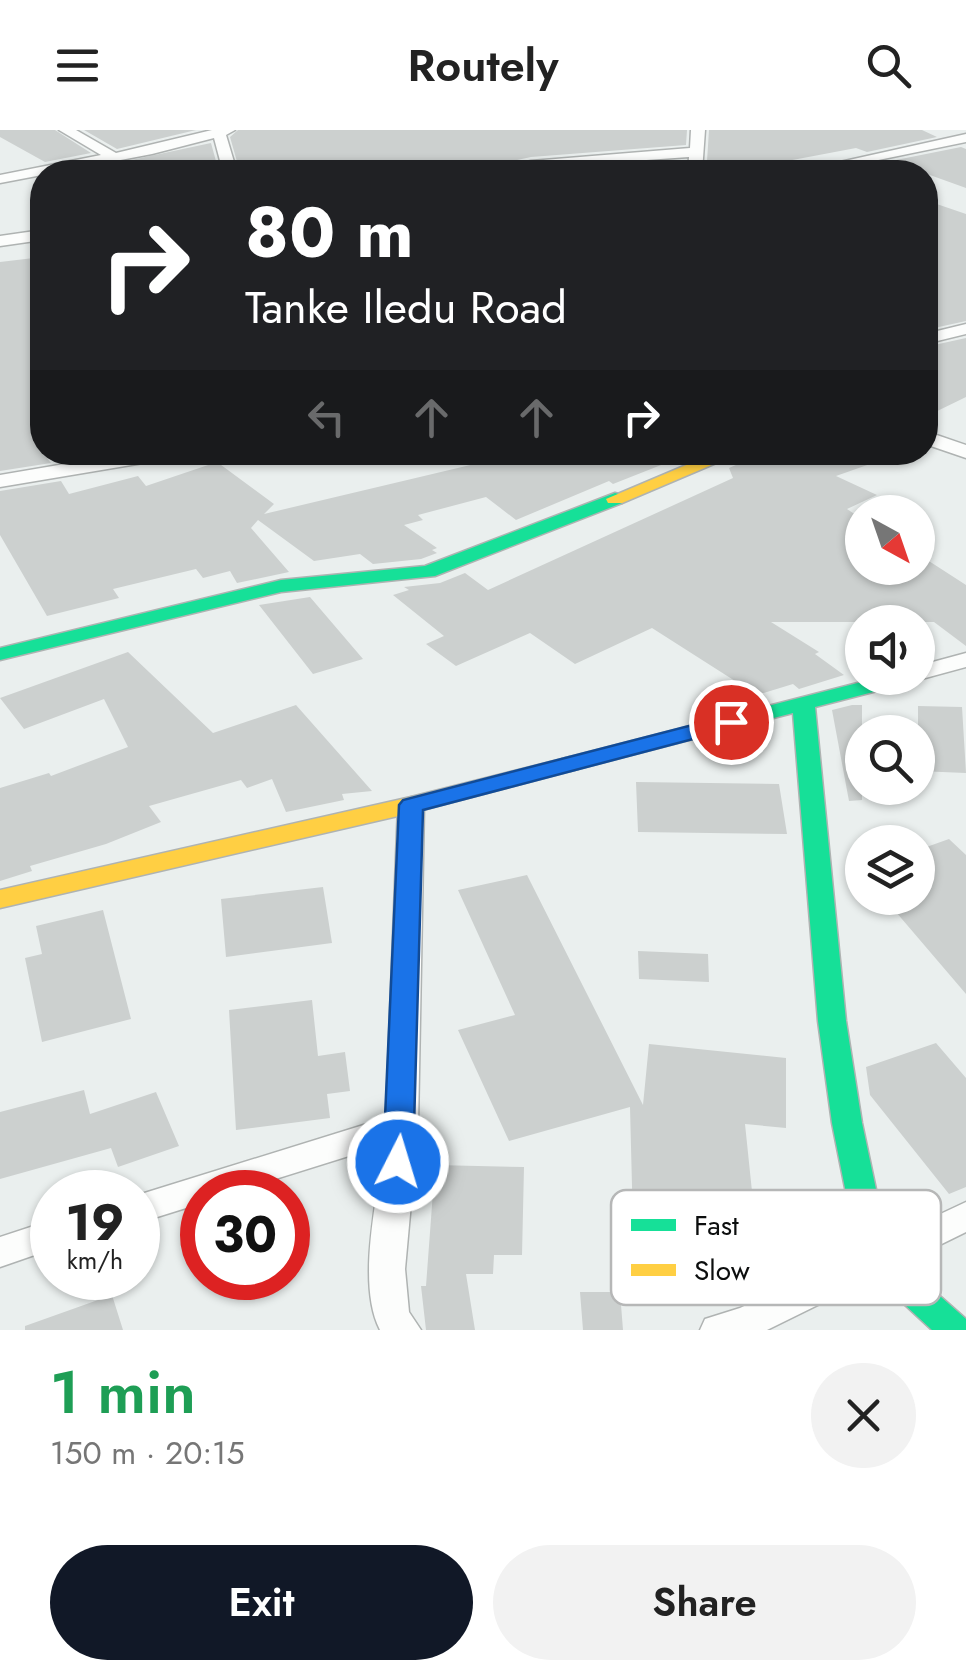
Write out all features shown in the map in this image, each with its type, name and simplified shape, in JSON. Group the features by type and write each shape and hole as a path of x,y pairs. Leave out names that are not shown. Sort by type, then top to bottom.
{"street":[{"path":"66,130 114,157"},
{"path":"696,160 698,130"},
{"path":"98,160 224,131 228,160"},
{"path":"860,160 966,138"},
{"path":"586,160 697,152"},
{"path":"107,160 114,157"},
{"path":"0,179 30,173"},
{"path":"0,240 30,236"},
{"path":"938,336 966,328"},
{"path":"938,441 964,449"},
{"path":"0,481 95,465"},
{"path":"0,654 281,586 428,572 701,465"},
{"path":"935,668 966,660"},
{"path":"0,899 411,805 845,692"},
{"path":"803,702 832,1021 860,1190"},
{"path":"403,1330 392,1318 387,1269 402,1126 411,805"},
{"path":"160,1202 402,1126"},
{"path":"941,1227 966,1216"},
{"path":"0,1252 30,1242"},
{"path":"718,1330 747,1322 781,1305"},
{"path":"927,1305 955,1330"}],"building":[{"path":"0,130 55,130 91,153 41,160 0,137"},
{"path":"84,130 196,130 117,149"},
{"path":"238,130 687,130 686,145 517,160 237,160 230,137"},
{"path":"709,130 922,130 937,137 867,152 856,148 792,160 707,160"},
{"path":"211,143 216,160 131,160"},
{"path":"966,149 966,188 938,178 938,160 896,160"},
{"path":"938,204 966,214 966,321 938,327"},
{"path":"30,258 30,465 38,465 0,471 0,262"},
{"path":"966,338 966,397 938,411 938,344"},
{"path":"208,465 221,465 274,504 264,514 470,465 661,465 613,484 609,481 516,520 486,497 418,515 423,520 404,525 437,548 432,550 437,553 421,559 373,564 360,554 314,561 258,520 251,528 289,572 237,583 230,571 203,578 196,569 113,589 119,598 47,616 0,535 0,491 61,481 69,494 138,476 146,486"},
{"path":"736,465 867,465 836,476 877,495 845,495 845,585 935,585 935,565 966,585 966,646 935,623 935,605 845,605 845,622 771,622 819,652 815,654 844,675 799,689 793,684 757,695 652,628 575,664 530,633 456,666 426,644 444,636 393,595 409,590 404,587 440,583 465,573 488,590 733,478 729,468"},
{"path":"310,597 363,659 313,674 259,605"},
{"path":"128,652 213,733 296,705 372,791 342,794 344,800 286,812 272,779 247,788 241,780 149,806 161,822 106,844 30,866 32,871 0,881 0,788 49,773 51,776 128,747 104,699 24,729 0,698"},
{"path":"862,705 862,715 845,715 845,780 832,710"},
{"path":"918,706 962,707 966,773 935,772 935,715 918,715"},
{"path":"636,782 779,784 787,834 638,832"},
{"path":"949,839 966,855 966,994 899,915 935,915 935,844"},
{"path":"527,875 643,1105 649,1044 786,1058 786,1128 745,1124 752,1190 632,1190 630,1107 509,1141 458,1030 515,1015 458,890"},
{"path":"323,887 332,943 226,957 221,899"},
{"path":"103,910 131,1019 42,1042 25,958 42,954 36,926"},
{"path":"638,951 708,954 709,982 639,979"},
{"path":"312,1000 318,1056 345,1052 350,1091 327,1094 330,1118 236,1130 229,1010"},
{"path":"936,1043 966,1078 966,1187 949,1194 870,1095 866,1067"},
{"path":"84,1090 90,1114 156,1092 179,1146 118,1167 111,1148 0,1179 0,1112"},
{"path":"435,1165 524,1167 522,1255 494,1255 493,1274 466,1274 475,1330 426,1330 421,1286 426,1286"},
{"path":"580,1292 611,1292 611,1305 621,1305 623,1330 583,1330"},
{"path":"98,1300 114,1300 123,1330 25,1330 25,1326"}],"traffic: fast":[{"path":"0,654 281,586 428,572 615,499"},
{"path":"570,764 845,692"},
{"path":"803,702 832,1021 861,1190"},
{"path":"927,1305 955,1330"}],"traffic: slow":[{"path":"615,499 701,465"},
{"path":"0,899 411,805 570,764"}],"route":[{"path":"398,1162 411,805 731,722"}]}
